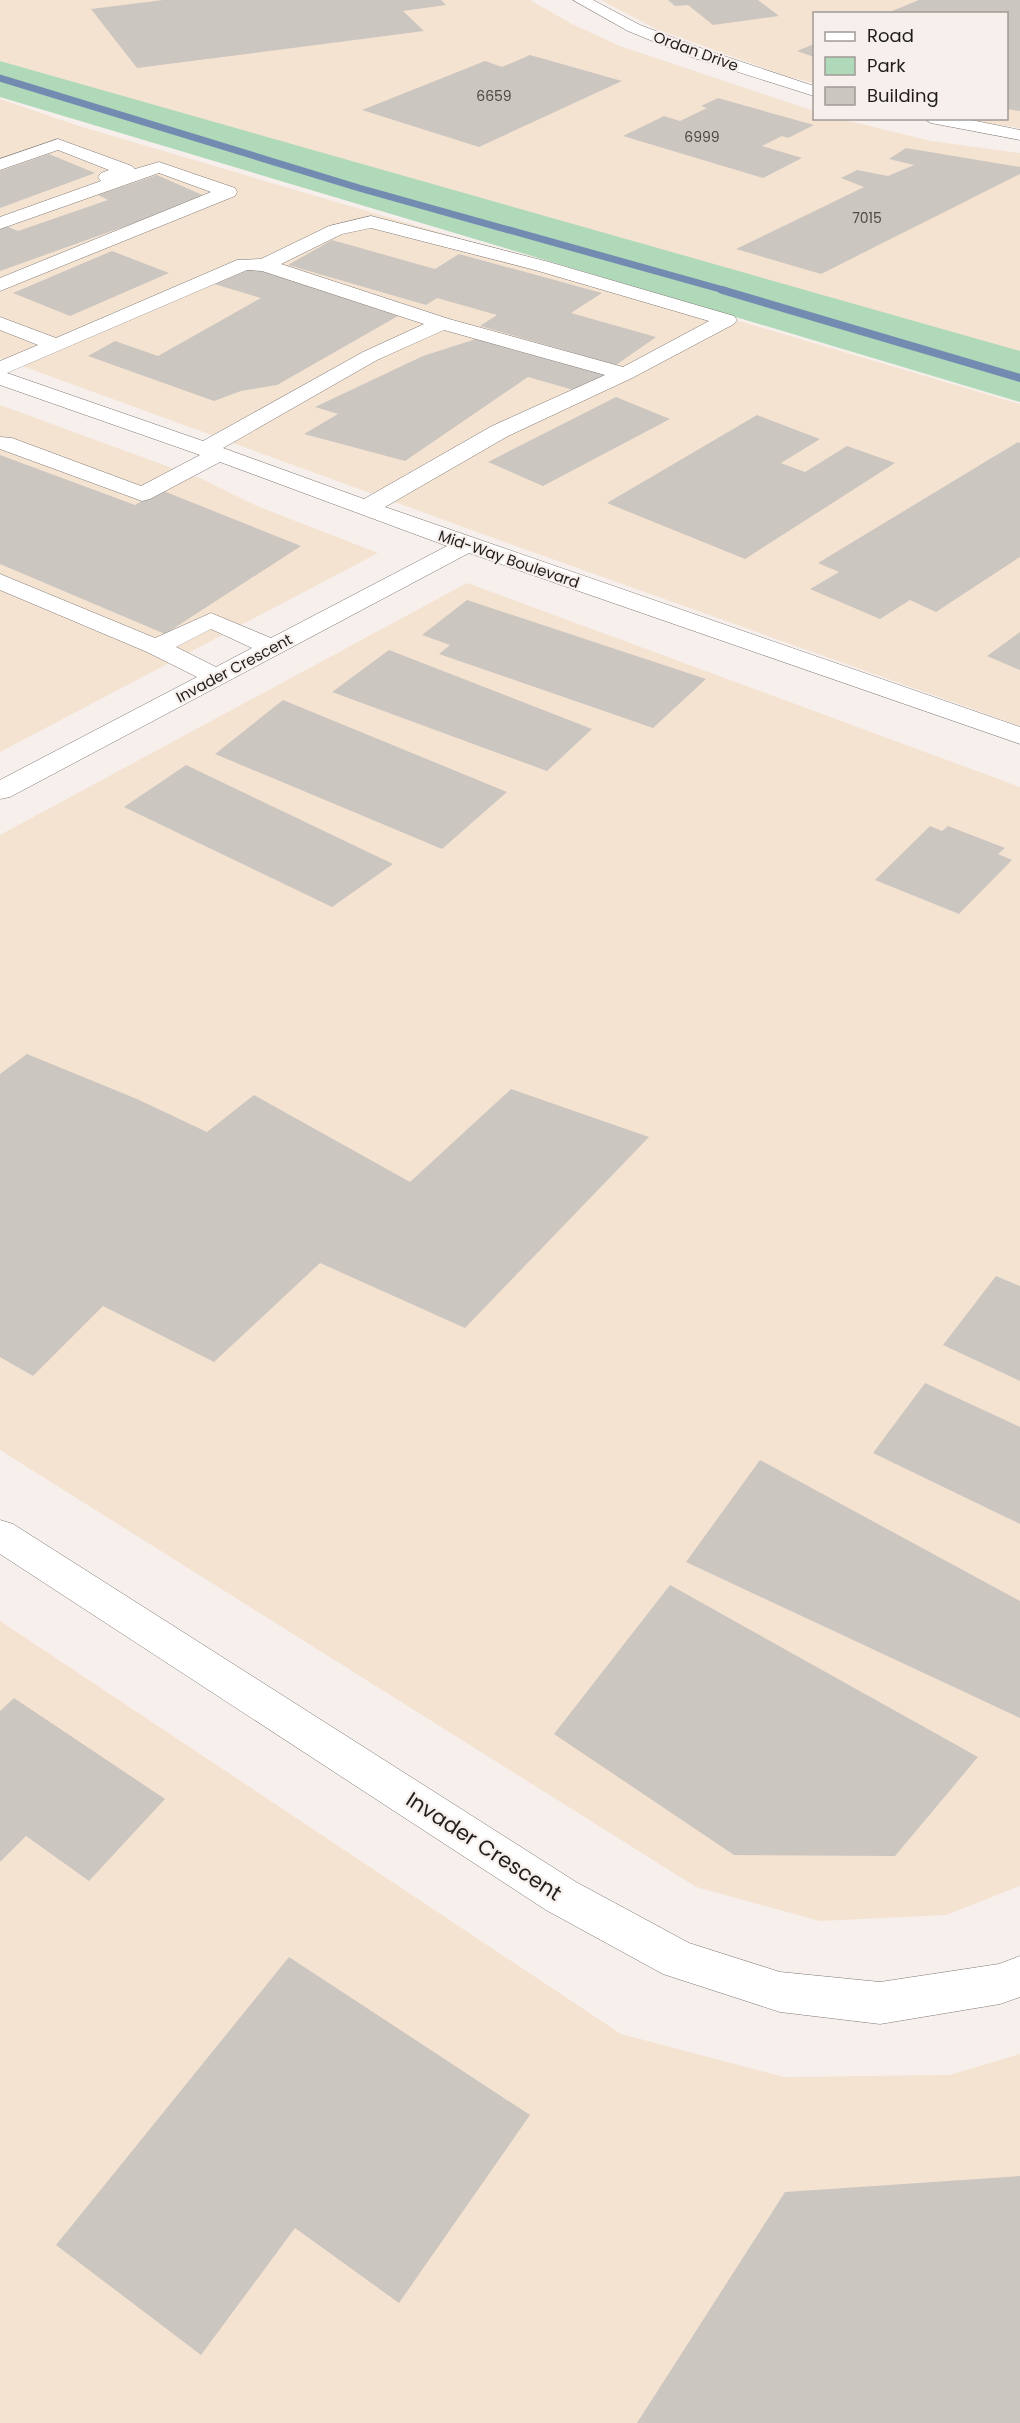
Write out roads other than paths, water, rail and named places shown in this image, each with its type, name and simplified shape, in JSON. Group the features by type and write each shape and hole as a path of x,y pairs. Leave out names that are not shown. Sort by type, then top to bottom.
{"street":[{"name":"Ordan Drive","path":"581,0 634,28 682,47 795,87 813,91"},
{"path":"941,120 1020,135"},
{"path":"0,165 58,144 126,170 0,216"},
{"path":"0,223 159,167 228,192 0,285"},
{"path":"264,265 336,230 371,222 543,266 727,320 625,374 500,431 366,508"},
{"path":"0,369 244,264 264,265 442,323 625,374"},
{"path":"0,323 56,345"},
{"path":"4,443 142,494 370,356 442,323"},
{"name":"Mid-Way Boulevard","path":"0,378 467,545 1020,736"},
{"name":"Invader Crescent","path":"0,791 467,545"},
{"path":"0,581 156,647 217,677"},
{"path":"156,647 211,620 273,648"},
{"name":"Invader Crescent","path":"0,1535 561,1896 678,1960 780,1992 880,2003 1000,1984 1020,1976"}],"waterway":[{"path":"0,78 359,188 727,291"},
{"path":"722,290 1020,378"}]}
